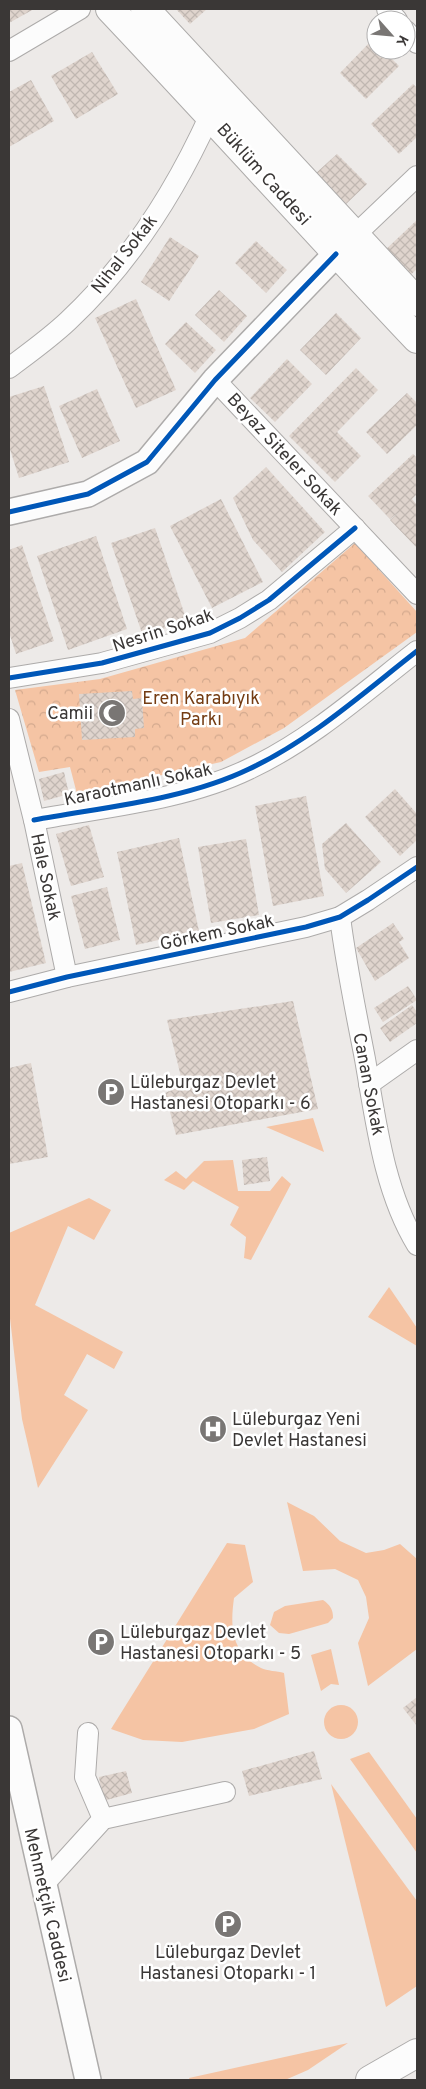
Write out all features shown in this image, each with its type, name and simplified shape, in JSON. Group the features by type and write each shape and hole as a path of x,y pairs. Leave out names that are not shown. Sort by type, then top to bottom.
{"main road":[{"name":"Büklüm Caddesi","path":"110,9 210,115 345,244 417,302"},
{"name":"Büklüm Caddesi","path":"144,9 345,244 417,339"},
{"path":"370,2080 417,2053"}],"street":[{"path":"9,51 80,9"},
{"name":"Nihal Sokak","path":"9,368 68,321 113,273 162,205 198,141 210,115"},
{"path":"9,512 88,494 147,462 215,380 345,244 417,176"},
{"name":"Beyaz Siteler Sokak","path":"215,380 417,594"},
{"name":"Nesrin Sokak","path":"9,678 102,664 210,633 240,618 269,600 355,528"},
{"name":"Karaotmanlı Sokak","path":"34,820 164,796 209,785 248,770 286,750 320,728 417,652"},
{"name":"Hale Sokak","path":"9,720 34,820 68,977"},
{"name":"Görkem Sokak","path":"9,992 68,977 306,928 340,917 417,867"},
{"name":"Canan Sokak","path":"340,917 381,1143 394,1194 412,1223 417,1245"},
{"path":"369,1084 417,1050"},
{"name":"Mehmetçik Caddesi","path":"9,1729 88,2080"},
{"path":"88,1733 85,1777 103,1819"},
{"path":"44,1884 103,1819 225,1792"}],"green space":[{"name":"Eren Karabıyık Parkı","path":"355,543 417,612 417,632 284,728 221,762 77,794 70,767 39,772 15,690 100,679 245,638"},
{"path":"313,1118 324,1152 266,1127"},
{"path":"233,1160 238,1191 270,1191 282,1176 291,1184 251,1260 244,1258 246,1237 230,1225 239,1207 193,1181 184,1190 164,1180 176,1171 186,1179 204,1161"},
{"path":"89,1198 111,1210 94,1240 68,1226 35,1305 123,1352 114,1369 87,1354 64,1395 88,1410 38,1488 22,1419 9,1310 9,1233"},
{"path":"389,1287 417,1328 417,1346 368,1317"},
{"path":"287,1502 314,1516 340,1541 366,1553 384,1550 400,1544 417,1559 417,1649 368,1686 358,1643 369,1618 366,1597 358,1580 335,1569 303,1571"},
{"path":"227,1543 245,1545 253,1582 234,1598 232,1619 238,1647 251,1662 263,1669 284,1673 289,1714 254,1729 182,1742 143,1740 111,1729"},
{"path":"323,1600 332,1610 333,1618 328,1623 289,1634 279,1633 270,1625 274,1612 285,1606"},
{"path":"331,1649 339,1685 331,1684 321,1691 311,1655"},
{"path":"341,1705 353,1710 358,1722 353,1734 341,1739 329,1734 324,1722 329,1710"},
{"path":"369,1752 417,1819 417,1853 350,1759"},
{"path":"331,1784 417,1901 417,1986 386,2007"},
{"path":"348,2043 308,2070 285,2080 190,2080 189,2078"}],"building":[{"path":"9,9 34,9 9,23"},
{"path":"176,9 207,9 190,24"},
{"path":"366,46 366,60 393,60 399,66 366,99 340,73"},
{"path":"92,52 118,94 76,119 51,76"},
{"path":"31,80 54,121 9,147 9,92"},
{"path":"413,84 417,88 417,137 399,154 371,124"},
{"path":"337,154 367,184 345,205 315,174"},
{"path":"417,220 417,269 407,278 383,252"},
{"path":"170,237 199,256 169,301 141,282"},
{"path":"256,241 287,270 266,293 235,263"},
{"path":"219,290 247,316 224,342 195,315"},
{"path":"136,299 176,390 136,408 95,318"},
{"path":"336,313 361,338 326,375 300,350"},
{"path":"186,322 216,350 195,373 165,344"},
{"path":"287,359 312,384 275,422 250,398"},
{"path":"356,368 378,390 337,432 361,456 335,482 289,436"},
{"path":"44,386 69,462 19,478 9,446 9,397"},
{"path":"97,389 120,441 82,458 59,406"},
{"path":"407,393 417,403 417,425 387,454 366,432"},
{"path":"413,454 417,458 417,494 412,499 417,505 417,548 390,520 399,512 390,519 368,496"},
{"path":"266,467 325,532 282,572 253,540 233,498"},
{"path":"221,499 263,582 212,608 170,526"},
{"path":"155,528 187,621 143,636 111,543"},
{"path":"96,536 127,629 68,650 37,556"},
{"path":"22,545 54,641 16,654 9,632 9,550"},
{"name":"Camii","path":"132,691 133,699 142,698 144,728 135,729 135,737 82,740 79,694"},
{"path":"64,772 69,794 44,801 39,779"},
{"path":"395,789 417,814 417,840 400,856 365,817"},
{"path":"306,796 324,896 273,906 255,806"},
{"path":"346,823 381,862 346,893 325,869 322,844"},
{"path":"89,825 104,877 71,886 56,834"},
{"path":"179,838 199,931 136,945 117,852"},
{"path":"246,839 259,915 211,923 198,847"},
{"path":"22,863 46,963 9,972 9,866"},
{"path":"107,887 120,940 85,949 71,896"},
{"path":"393,923 404,939 399,942 409,958 375,981 356,948"},
{"path":"408,986 417,1000 383,1022 374,1008"},
{"path":"293,1001 318,1109 176,1135 165,1093 183,1085 167,1020"},
{"path":"412,1005 417,1012 417,1023 390,1042 380,1028"},
{"path":"31,1063 48,1157 9,1164 9,1068"},
{"path":"267,1157 270,1181 244,1185 242,1160"},
{"path":"417,1697 417,1726 403,1708"},
{"path":"314,1751 322,1779 249,1796 242,1771"},
{"path":"126,1771 132,1793 103,1801 99,1777"}],"cycle path":[{"path":"9,512 88,494 147,462 215,380 336,254"},
{"path":"9,678 102,663 210,633 240,618 269,600 355,528"},
{"path":"34,820 171,795 224,780 249,769 315,730 417,651"},
{"path":"9,992 67,977 306,927 340,917 417,867"}],"place":[{"name":"Camii","path":"112,713"},
{"name":"Lüleburgaz Devlet Hastanesi Otoparkı - 6","path":"111,1092"},
{"name":"Lüleburgaz Yeni Devlet Hastanesi","path":"213,1429"},
{"name":"Lüleburgaz Devlet Hastanesi Otoparkı - 5","path":"101,1642"},
{"name":"Lüleburgaz Devlet Hastanesi Otoparkı - 1","path":"228,1924"}]}
